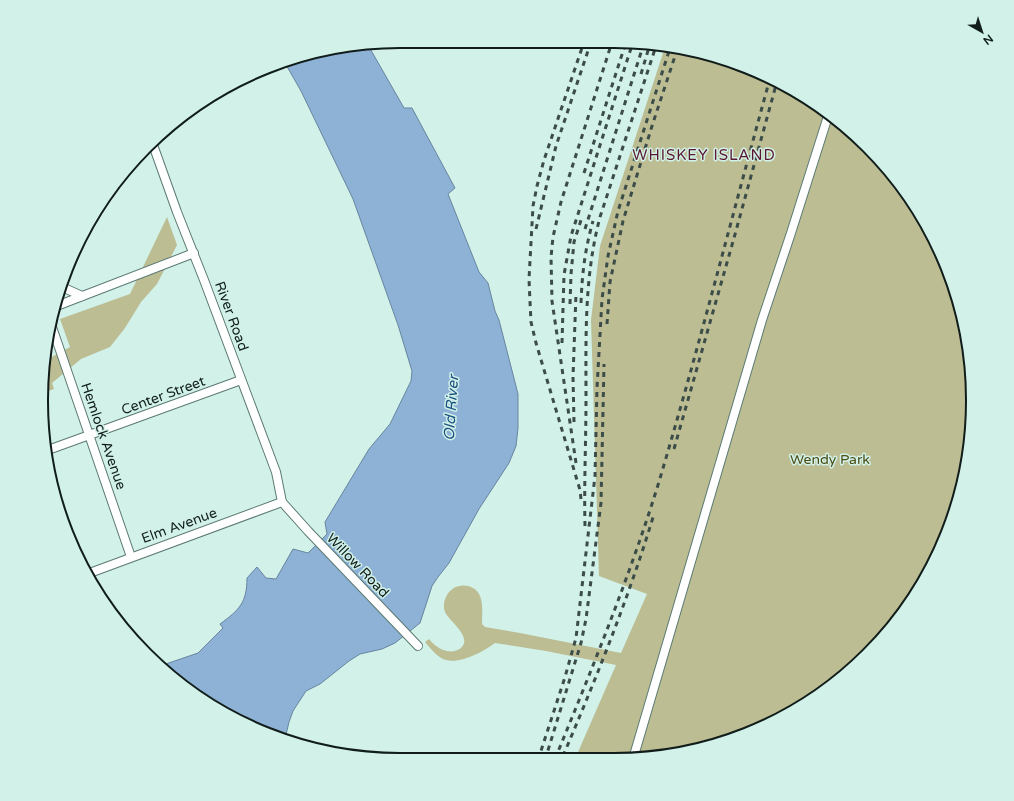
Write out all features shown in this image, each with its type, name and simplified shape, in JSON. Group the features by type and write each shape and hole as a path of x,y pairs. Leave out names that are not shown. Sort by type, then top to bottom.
{"street":[{"path":"635,752 762,320 792,233 827,120"},
{"name":"River Road","path":"154,148 276,472 282,502"},
{"path":"62,304 194,254"},
{"path":"66,290 82,296"},
{"name":"Hemlock Avenue","path":"55,334 131,556"},
{"name":"Center Street","path":"51,449 241,380"},
{"name":"Willow Road","path":"282,502 418,646"},
{"name":"Elm Avenue","path":"92,572 131,556 282,502"}],"green space":[{"name":"Wendy Park","path":"663,52 705,60 748,75 790,95 809,107 846,135 879,168 907,205 930,245 954,309 963,354 966,400 965,424 963,447 954,492 930,556 919,577 893,615 879,633 846,666 809,694 790,706 769,717 727,734 705,741 660,750 614,753 578,753 616,665 546,651 495,643 477,654 462,660 454,661 441,658 425,642 429,639 437,646 447,651 458,650 464,644 462,634 445,612 444,604 449,592 459,586 465,586 475,589 479,593 482,605 482,624 485,627 621,653 647,594 599,576 591,320 600,246"},
{"path":"167,217 177,245 157,284 141,302 125,328 110,347 81,359 52,383 54,389 48,391 51,357 70,347 60,319 130,294"}],"water":[{"name":"Old River","path":"371,50 404,108 412,108 455,188 448,194 479,272 488,283 518,394 518,428 516,446 509,463 479,509 449,563 432,586 420,623 395,643 382,649 360,654 320,684 306,691 293,711 286,734 245,717 224,706 205,694 166,664 198,653 223,628 220,624 241,605 247,587 247,578 257,567 266,578 276,579 293,549 308,553 327,534 325,522 369,449 390,424 411,381 412,371 398,325 353,199 301,91 287,67 332,55"}],"railway":[{"path":"581,499 580,490 531,322 529,279 533,206 537,186 544,160 582,48"},
{"path":"536,229 556,146 589,48"},
{"path":"576,463 552,301 551,257 553,237 561,202 610,48"},
{"path":"584,173 624,48"},
{"path":"562,343 564,275 571,236 631,49"},
{"path":"585,229 642,49"},
{"path":"641,74 648,50"},
{"path":"585,526 586,330 591,262 600,217 655,51"},
{"path":"540,753 576,638 595,476 597,388 602,299 608,256 618,211 669,53"},
{"path":"607,324 610,282 623,221 676,54"},
{"path":"557,753 596,657 647,520 673,435 769,84"},
{"path":"674,449 775,87"},
{"path":"570,304 574,242 582,217"},
{"path":"581,303 584,262 593,221"},
{"path":"574,422 573,377 576,294"},
{"path":"547,753 581,643 586,619 601,503 604,364"},
{"path":"564,753 612,636 634,576 654,514"}],"district":[{"name":"WHISKEY ISLAND","path":"704,155"}]}
